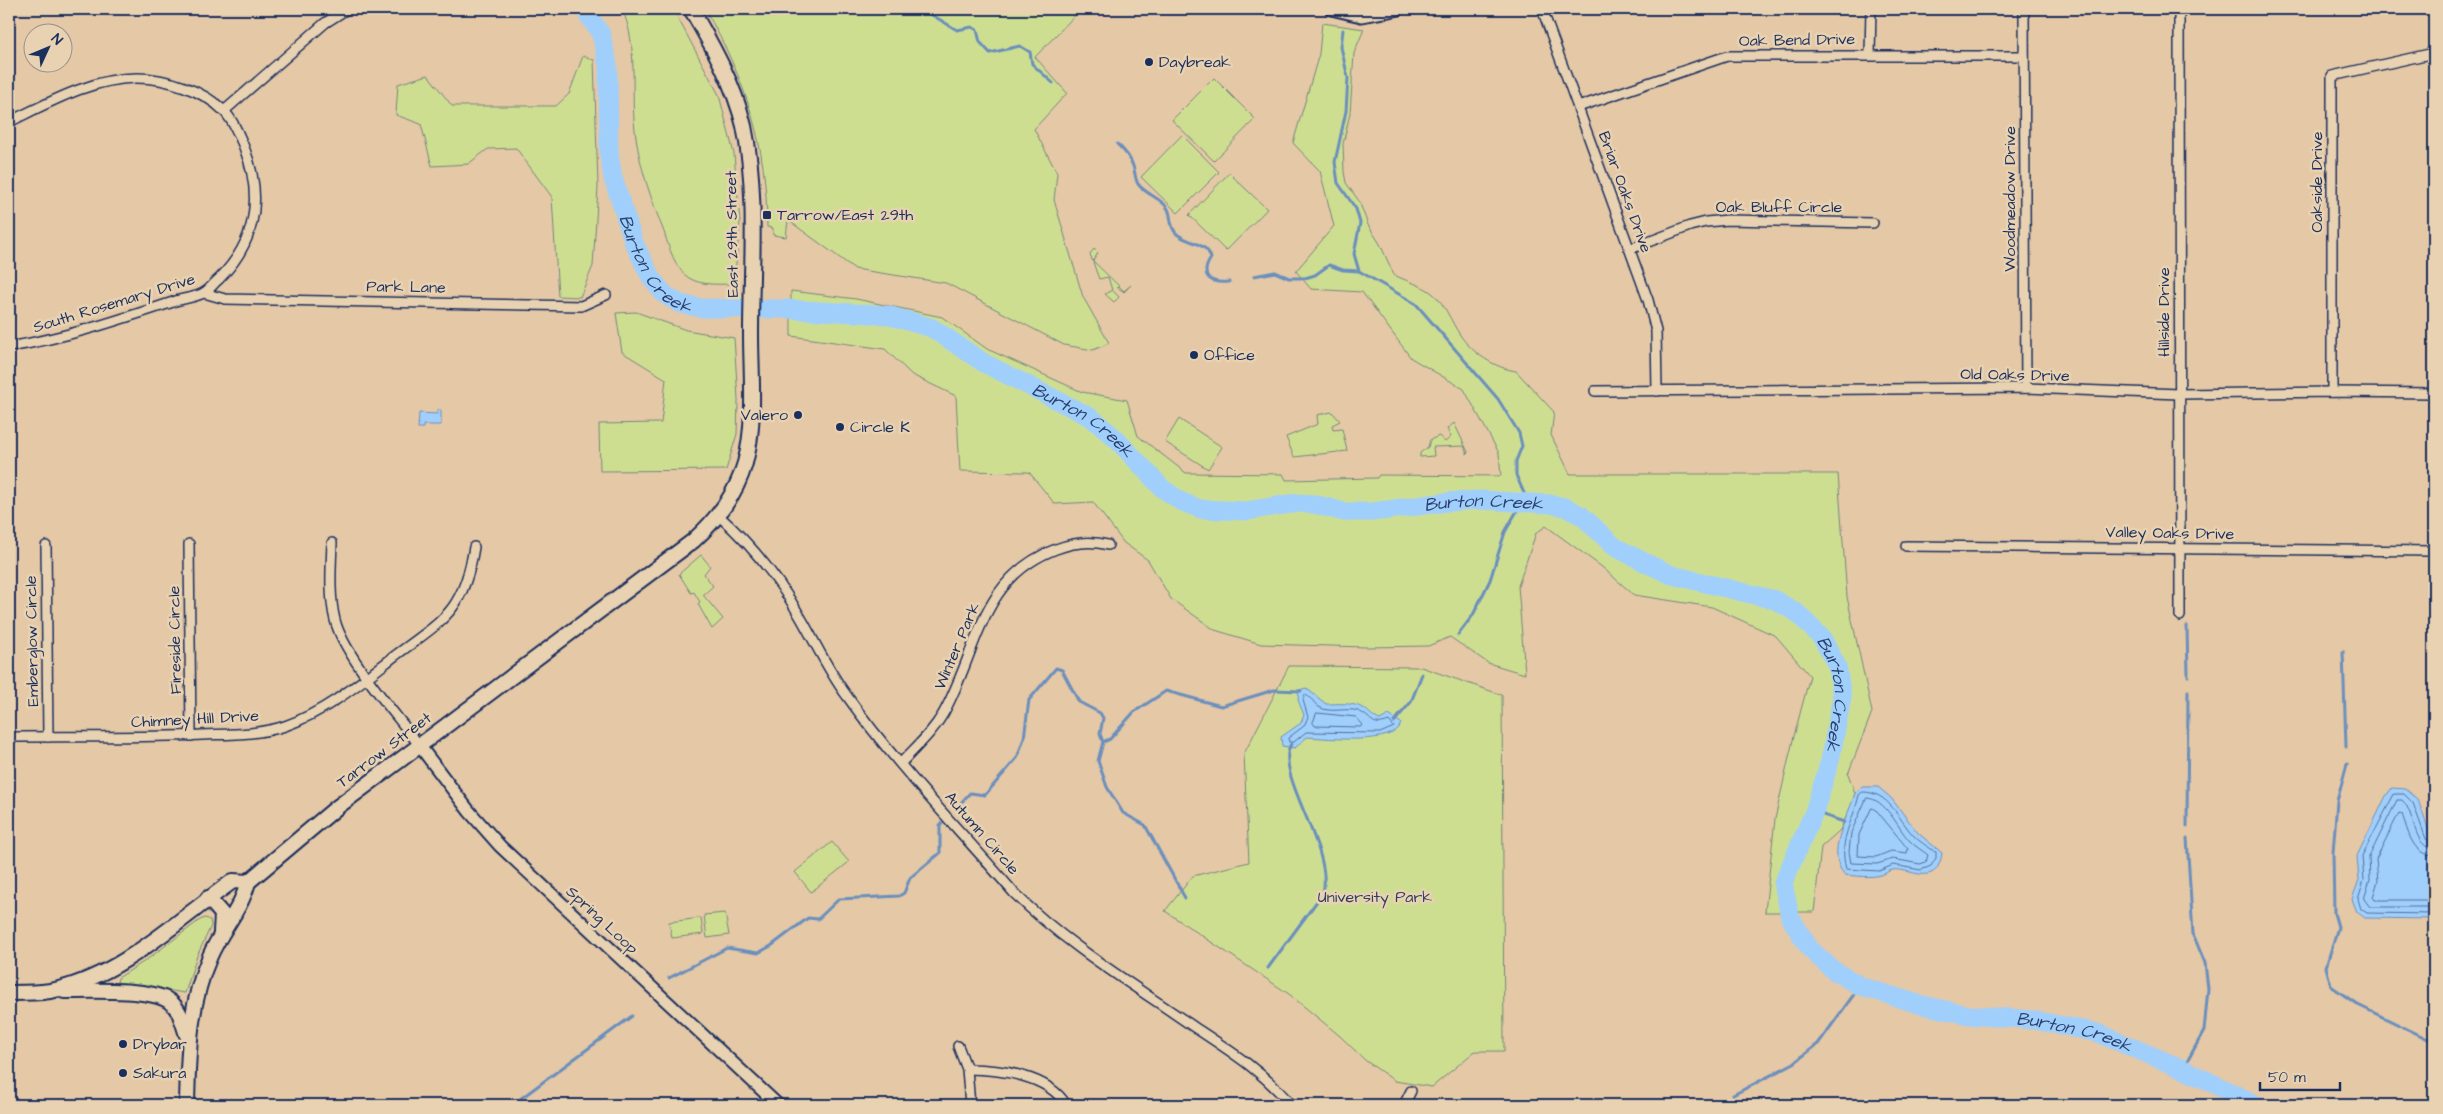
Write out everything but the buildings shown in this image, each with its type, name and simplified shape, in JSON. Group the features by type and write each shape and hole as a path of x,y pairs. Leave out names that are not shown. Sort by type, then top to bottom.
{"main road":[{"name":"East 29th Street","path":"691,9 722,65 743,124 750,176 751,419 748,450 743,470"},
{"name":"Tarrow Street","path":"9,993 54,991 94,976 126,960 233,881 248,882 320,820 693,541 718,515 729,500 743,470"},
{"path":"187,1105 188,1039 200,978 220,935 243,899 248,882"},
{"path":"208,898 222,914 220,935"},
{"path":"54,991 132,992 168,1000 178,1011 188,1039"}],"street":[{"path":"9,122 89,87 113,80 138,78 177,85 208,98 224,111 325,23 347,9"},
{"path":"1331,9 1361,16 1399,9"},
{"name":"Briar Oaks Drive","path":"1542,9 1648,300 1656,331 1657,391"},
{"path":"1870,54 1871,9"},
{"name":"Woodmeadow Drive","path":"2024,9 2026,388"},
{"name":"Hillside Drive","path":"2179,9 2180,616"},
{"name":"Oakside Drive","path":"2332,392 2332,76 2434,53"},
{"name":"Oak Bend Drive","path":"1578,108 1727,56 1870,54 2024,56"},
{"name":"South Rosemary Drive","path":"9,347 62,338 204,293 229,269 240,254 254,218 255,207 251,167 239,136 224,111"},
{"name":"Oak Bluff Circle","path":"1630,249 1706,222 1728,220 1873,223"},
{"name":"Park Lane","path":"204,293 225,299 581,306 606,295"},
{"name":"Old Oaks Drive","path":"1595,391 2026,388 2179,394 2434,393"},
{"name":"Autumn Circle","path":"718,515 737,532 776,577 847,696 901,763 1014,893 1035,913 1088,956 1249,1064 1275,1086 1291,1105"},
{"name":"Winter Park","path":"901,763 933,730 944,713 980,624 991,603 1005,585 1042,554 1064,546 1094,540 1108,545"},
{"path":"332,543 330,580 335,620 348,649 419,745"},
{"name":"Fireside Circle","path":"189,544 190,736"},
{"name":"Emberglow Circle","path":"46,546 48,737"},
{"name":"Valley Oaks Drive","path":"1906,546 2434,551"},
{"name":"Chimney Hill Drive","path":"9,737 190,736 259,732 284,726 313,714 368,677 450,612 466,585 474,547"},
{"name":"Spring Loop","path":"419,745 468,811 500,846 778,1105"},
{"path":"958,1046 967,1069 970,1105"},
{"path":"967,1069 1003,1071 1031,1079 1059,1096 1066,1105"},
{"path":"1404,1105 1411,1091"}],"green space":[{"path":"622,9 673,9 719,95 734,154 740,222 734,284 694,281 680,269 670,251 639,156 635,130 632,53 627,23"},
{"path":"705,9 1081,9 1035,57 1067,93 1034,129 1057,173 1054,200 1083,297 1109,343 1093,350 1064,345 946,283 855,269 788,220 786,237 773,235 773,228 767,227 763,168 758,140 743,87"},
{"path":"1322,23 1364,29 1354,53 1350,113 1343,144 1344,172 1346,183 1359,201 1368,225 1380,244 1394,275 1419,285 1437,297 1460,335 1477,354 1500,367 1516,371 1554,412 1551,435 1570,474 1838,474 1847,597 1872,712 1848,774 1855,793 1852,804 1840,830 1821,847 1814,912 1765,912 1775,819 1810,676 1776,636 1712,607 1634,595 1602,567 1546,526 1536,533 1518,586 1525,674 1488,663 1450,637 1428,646 1367,647 1261,644 1215,630 1171,599 1148,560 1124,543 1093,502 1055,504 1029,472 960,471 956,396 912,375 885,349 791,336 791,291 856,299 942,317 987,349 1082,392 1127,400 1138,436 1186,473 1283,474 1286,480 1377,478 1379,475 1501,476 1499,453 1464,389 1411,358 1362,292 1311,289 1296,271 1334,226 1320,171 1293,143 1319,54"},
{"path":"583,56 594,60 598,187 593,266 580,297 558,296 552,197 516,148 488,149 468,164 432,166 421,124 396,115 398,84 428,75 452,106 556,106 569,94"},
{"path":"1214,78 1255,119 1214,161 1172,120"},
{"path":"1182,135 1219,172 1178,213 1141,177"},
{"path":"1229,173 1267,209 1226,251 1189,215"},
{"path":"1094,249 1098,253 1093,261 1124,291 1131,285 1124,292 1117,287 1113,291 1119,297 1114,302 1105,294 1112,290 1108,277 1099,279 1090,254"},
{"path":"636,312 686,330 734,338 738,400 737,434 726,470 600,471 599,424 661,423 666,379 622,352 616,313"},
{"path":"1332,412 1340,421 1332,425 1333,430 1342,429 1347,451 1294,457 1286,437 1318,424 1317,415"},
{"path":"1179,419 1222,447 1208,469 1165,442"},
{"path":"1454,423 1468,452 1467,454 1464,446 1433,447 1434,456 1420,457 1420,453 1428,447 1430,440 1439,436 1445,442 1451,437 1447,429"},
{"path":"701,555 710,566 704,574 713,586 703,595 723,619 712,629 698,604 700,602 694,592 691,593 679,574"},
{"name":"University Park","path":"1289,666 1421,667 1502,695 1504,1051 1475,1051 1432,1087 1395,1081 1366,1061 1340,1036 1289,994 1165,911 1193,876 1249,862 1244,754"},
{"path":"832,842 849,862 811,892 795,872"},
{"path":"725,913 729,935 707,938 704,915"},
{"path":"205,918 210,920 211,926 196,958 185,993 117,982 118,978"},
{"path":"701,918 703,934 672,938 669,922"}],"water":[{"path":"437,410 441,410 441,425 423,425 423,428 418,428 419,413 437,414"},
{"path":"1306,688 1326,704 1354,705 1363,708 1380,720 1389,715 1401,723 1397,730 1375,738 1307,737 1295,748 1282,746 1281,737 1301,723 1304,715 1298,700 1299,690"},
{"path":"1862,787 1878,787 1891,798 1918,833 1942,853 1935,871 1929,874 1922,874 1892,870 1882,875 1873,876 1845,875 1839,866 1837,845 1855,793"},
{"path":"2392,788 2406,789 2418,800 2431,837 2434,838 2434,919 2365,918 2357,912 2352,899 2359,880 2357,856 2386,796"}],"waterway":[{"name":"Burton Creek","path":"584,9 601,34 608,65 609,154 613,178 634,243 651,278 664,294 680,304 702,308 786,309 887,315 932,328 984,363 1092,418 1116,439 1163,489 1182,502 1200,509 1246,511 1296,503 1314,504 1344,512 1372,512 1447,502 1480,500 1550,504 1565,507 1582,516 1615,547 1672,575 1775,600 1796,612 1822,638 1837,666 1842,697 1830,761 1814,812 1783,883 1790,917 1810,949 1833,970 1860,986 1918,1004 1969,1015 2034,1020 2098,1033 2183,1069 2257,1105"},
{"path":"922,9 957,30 972,27 977,30 980,42 990,53 1020,46 1030,52 1032,64 1053,83"},
{"path":"1343,30 1341,47 1348,78 1346,111 1335,162 1338,183 1356,209 1360,223 1354,254 1359,271 1416,304 1498,399 1519,433 1522,446 1516,461 1516,475 1528,502"},
{"path":"1117,144 1130,160 1134,168 1136,180 1141,188 1162,202 1168,209 1174,231 1181,237 1201,246 1209,253 1211,258 1206,270 1208,278 1216,282 1229,282"},
{"path":"1254,276 1275,272 1289,278 1305,278 1315,275 1329,265 1343,270 1359,271"},
{"path":"1458,635 1473,615 1490,580 1505,532 1522,502"},
{"path":"2187,626 2188,676"},
{"path":"2343,651 2346,747"},
{"path":"957,807 970,793 985,795 1017,758 1024,738 1029,700 1056,668 1062,670 1079,702 1100,713 1103,718 1100,734 1103,742 1098,761 1107,787 1123,813 1145,825 1185,898"},
{"path":"1394,722 1411,702 1422,674"},
{"path":"1103,742 1110,739 1134,712 1166,691 1221,706 1274,690 1301,691"},
{"path":"2187,826 2188,691"},
{"path":"1268,968 1323,893 1324,875 1320,855 1290,773 1288,757 1291,744"},
{"path":"2347,764 2337,801 2333,853 2334,913 2338,927 2326,967 2331,986 2358,1005 2434,1042"},
{"path":"1814,812 1844,822"},
{"path":"669,978 727,948 758,953 771,946 808,918 818,919 839,899 899,896 904,893 910,878 940,853 940,825 942,823"},
{"path":"2183,1069 2204,1031 2208,989 2205,963 2193,934 2187,838"},
{"path":"1733,1095 1794,1063 1818,1044 1860,986"},
{"path":"512,1105 632,1016"}],"place":[{"name":"Daybreak","path":"1149,62"},
{"name":"Tarrow/East 29th","path":"767,215"},
{"name":"Office","path":"1194,355"},
{"name":"Valero","path":"798,415"},
{"name":"Circle K","path":"840,427"},
{"name":"Drybar","path":"123,1044"},
{"name":"Sakura","path":"123,1073"}]}
